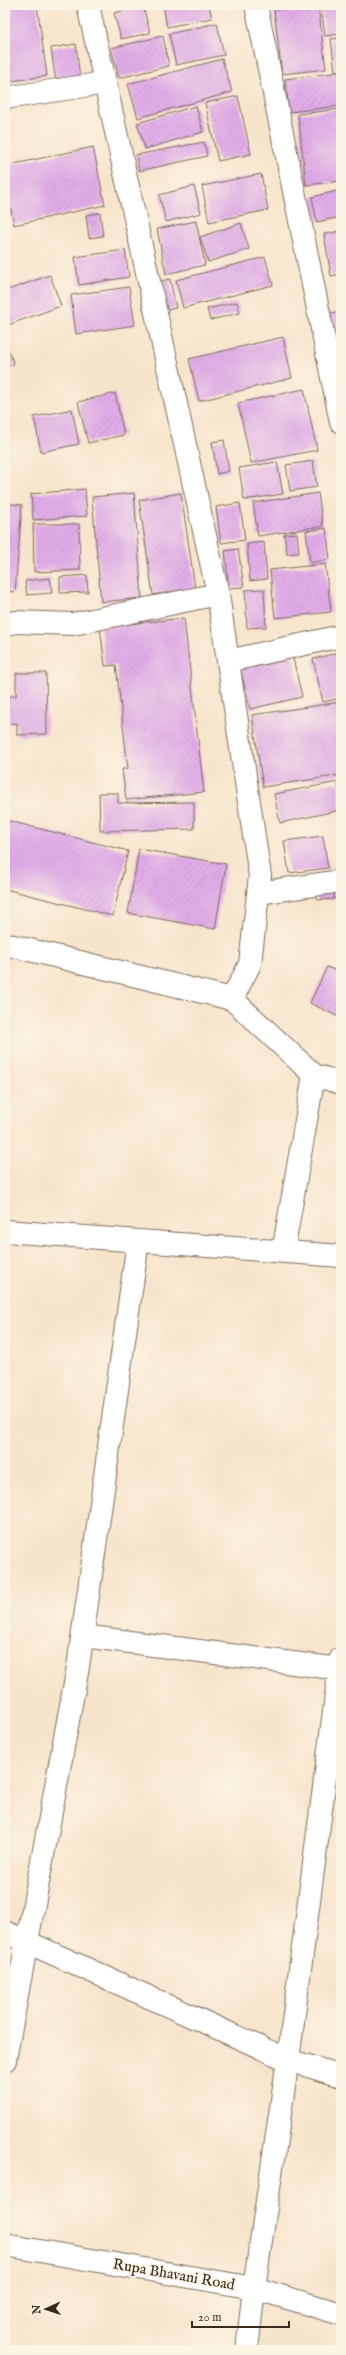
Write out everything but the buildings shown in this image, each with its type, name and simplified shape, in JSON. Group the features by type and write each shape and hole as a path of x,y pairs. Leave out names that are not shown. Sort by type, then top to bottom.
{"street":[{"path":"88,5 218,594 260,876 250,964 232,999"},
{"path":"256,5 341,422"},
{"path":"5,98 105,83"},
{"path":"5,625 15,622 73,624 218,594"},
{"path":"228,661 341,636"},
{"path":"258,893 341,881"},
{"path":"5,944 232,999 314,1075 341,1083"},
{"path":"283,1252 314,1075"},
{"path":"5,1230 341,1256"},
{"path":"5,2060 83,1636 138,1241"},
{"path":"83,1636 340,1663 288,2060 254,2288 247,2350"},
{"path":"5,1932 288,2060 341,2076"},
{"name":"Rupa Bhavani Road","path":"5,2245 254,2288 341,2314"}]}
